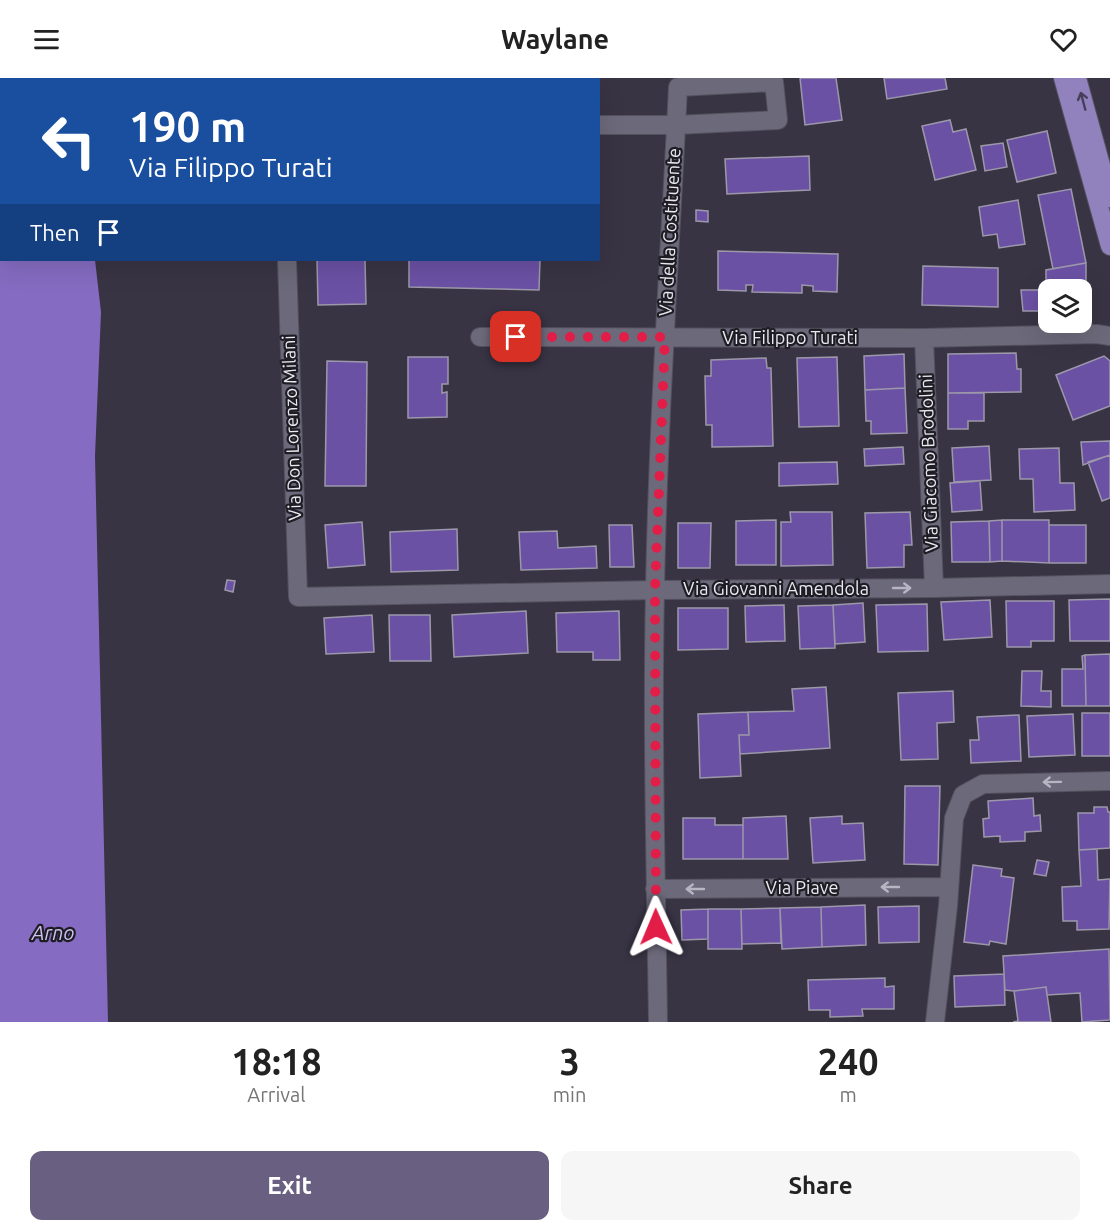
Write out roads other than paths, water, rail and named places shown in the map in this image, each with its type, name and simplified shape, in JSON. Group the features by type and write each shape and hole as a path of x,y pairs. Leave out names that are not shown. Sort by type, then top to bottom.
{"main road":[{"path":"1063,78 1110,246"},
{"path":"1077,78 1107,178 1110,198"}],"street":[{"path":"600,125 676,125 778,120 774,82 678,87 676,125"},
{"name":"Via della Costituente","path":"658,1022 655,590 676,125"},
{"name":"Via Don Lorenzo Milani","path":"287,261 298,597"},
{"name":"Via Filippo Turati","path":"480,337 924,338 1106,332"},
{"name":"Via Giacomo Brodolini","path":"924,338 934,588"},
{"name":"Via Giovanni Amendola","path":"298,597 1110,584"},
{"path":"935,1022 954,818 963,795 983,784 1110,781"},
{"name":"Via Piave","path":"656,889 949,887"}],"water":[{"name":"Arno","path":"0,261 95,261 101,312 95,456 108,1022 0,1022"}]}
